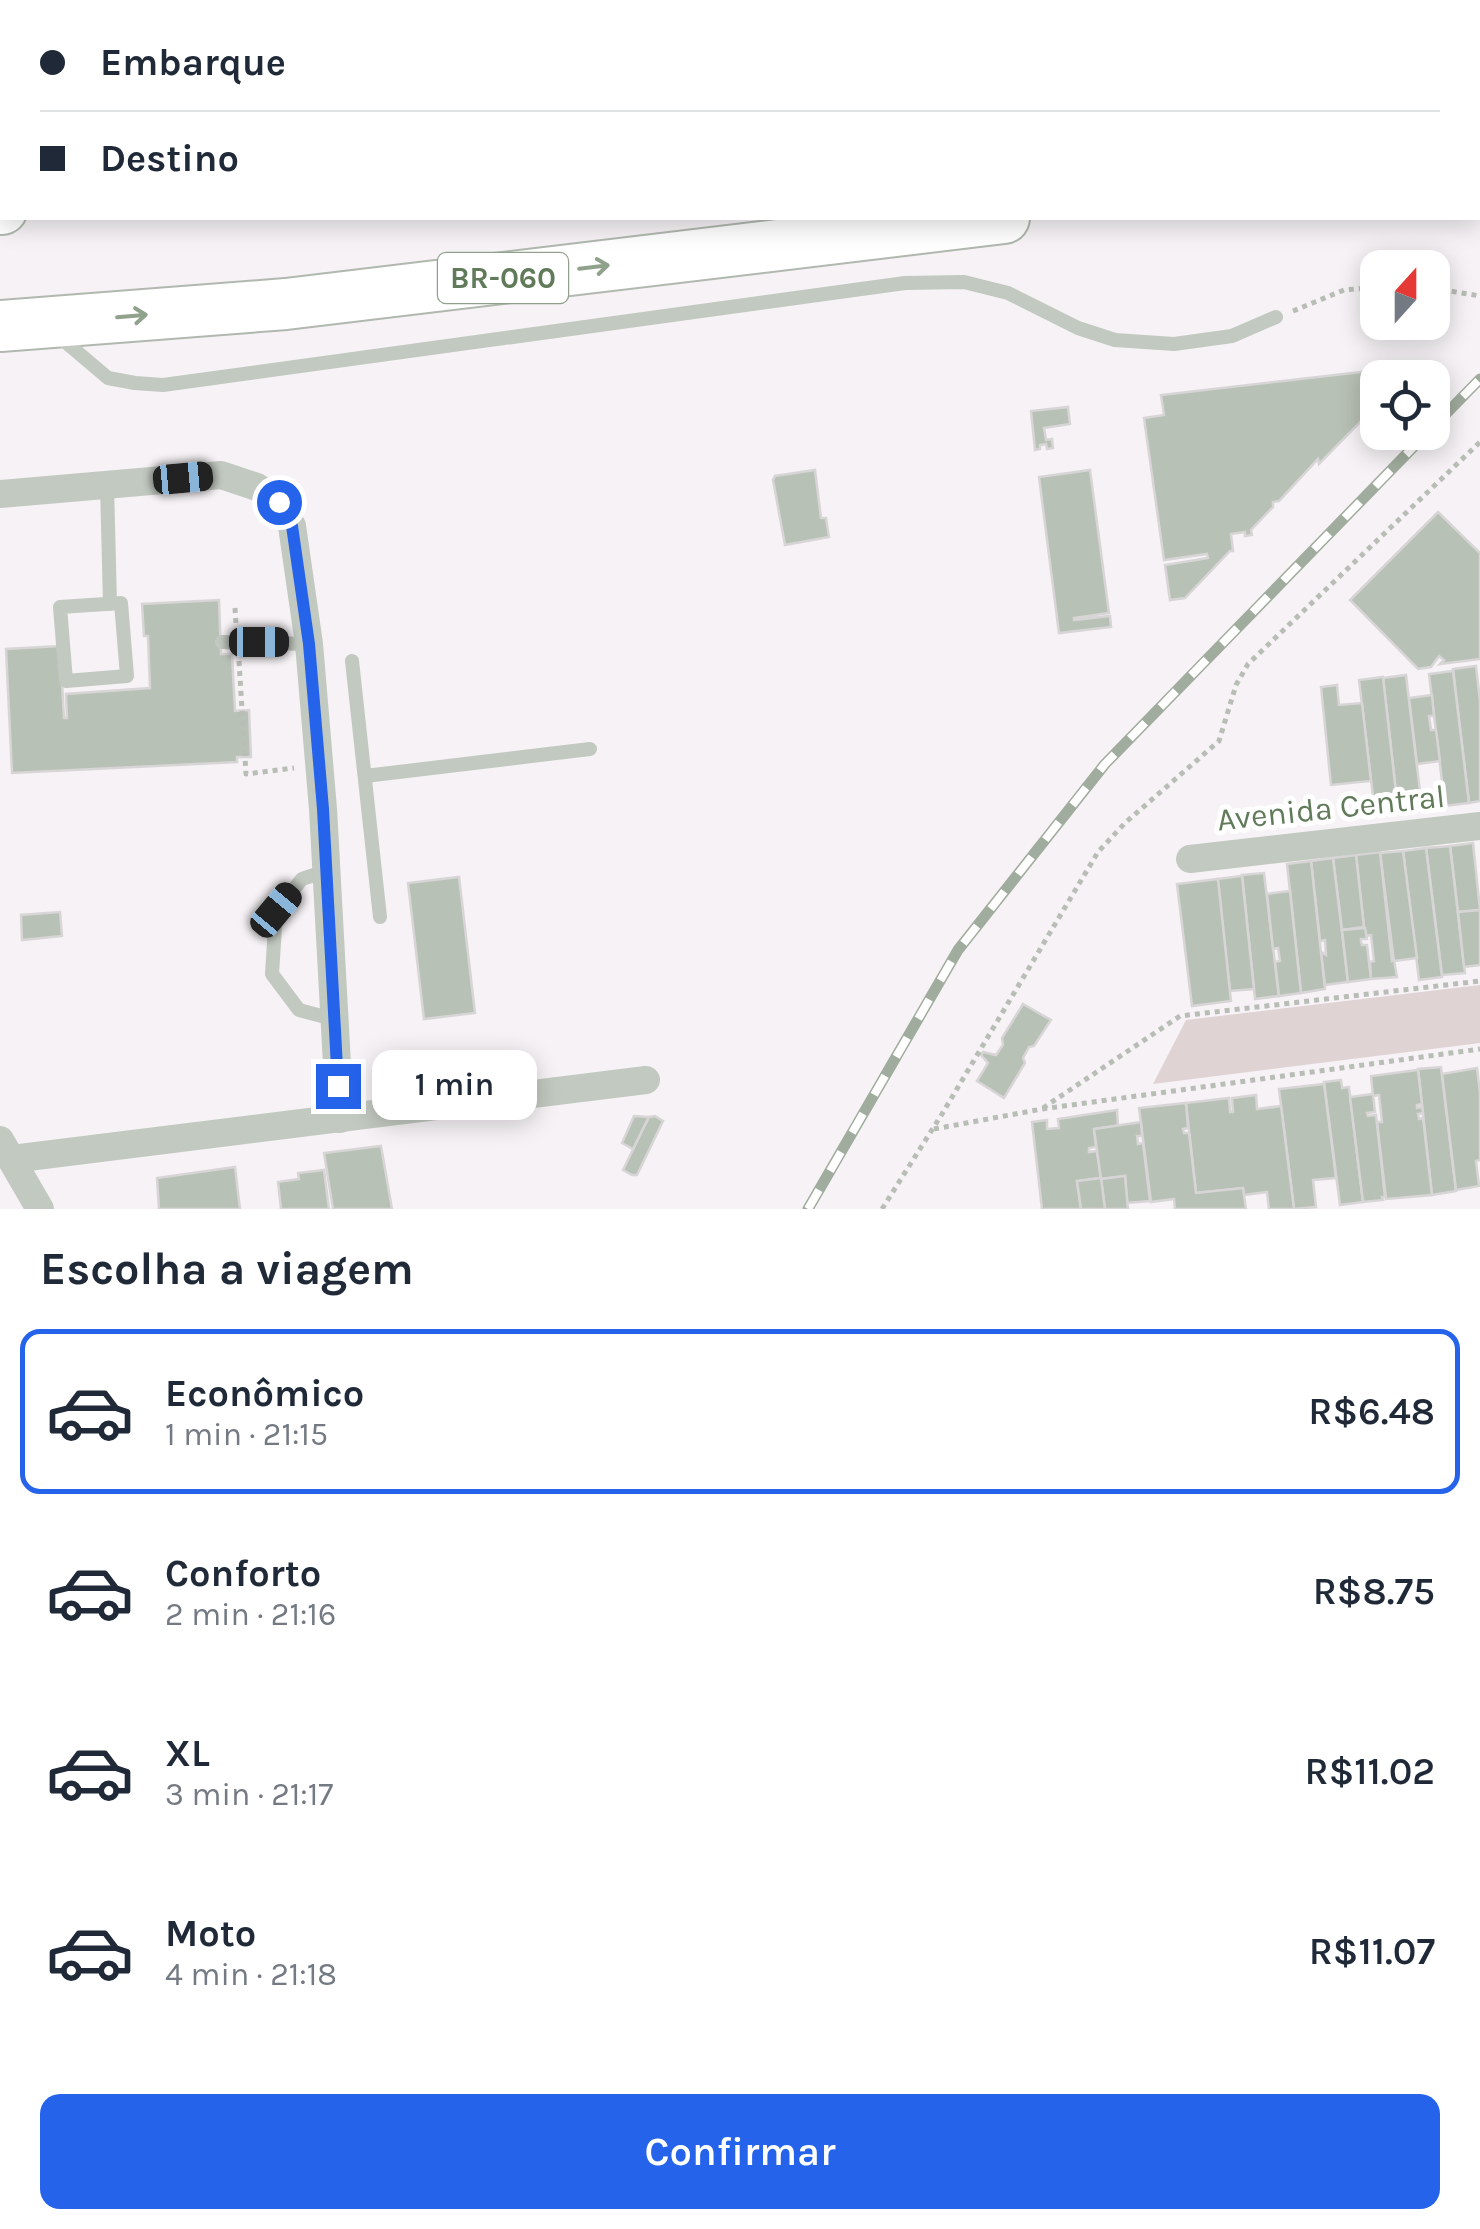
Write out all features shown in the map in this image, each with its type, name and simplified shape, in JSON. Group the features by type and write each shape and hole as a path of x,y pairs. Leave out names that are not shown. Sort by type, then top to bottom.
{"highway":[{"name":"BR-060","path":"17,332 286,304 987,220"}],"street":[{"path":"5,490 107,486 221,475 257,487 279,502 292,526 309,644 323,809 340,1119"},
{"name":"Avenida Central","path":"1190,859 1480,826"},
{"path":"40,1209 6,1149 340,1119 646,1080"}],"lane":[{"path":"17,332 108,378 163,385 905,283 964,282 1008,293 1078,328 1115,340 1174,344 1232,336 1276,317"},
{"path":"107,486 110,604"},
{"path":"121,603 126,676 66,681 60,608 110,604 121,603"},
{"path":"222,642 309,644"},
{"path":"352,662 380,918"},
{"path":"365,776 590,750"},
{"path":"326,871 302,879 276,910 272,974 298,1010 334,1019"}],"path":[{"path":"1276,317 1344,290 1360,289"},
{"path":"1450,291 1480,296"},
{"path":"882,1209 1098,852 1125,823 1220,741 1236,685 1248,664 1480,442"},
{"path":"234,608 246,774 294,768"},
{"path":"1042,1109 1180,1016 1480,981"},
{"path":"933,1129 1042,1109 1480,1049"}],"shaded area":[{"path":"1480,985 1480,1043 1153,1084 1186,1020"}],"building":[{"path":"1360,372 1360,422 1279,501 1273,502 1273,507 1251,530 1252,535 1231,534 1233,551 1185,598 1170,600 1165,565 1208,558 1207,554 1164,560 1144,418 1164,415 1161,395"},
{"path":"1068,407 1070,424 1044,428 1046,440 1052,439 1053,448 1047,449 1046,444 1035,450 1031,411"},
{"path":"815,470 821,518 826,518 829,537 785,545 773,480 775,476"},
{"path":"1090,470 1109,613 1074,620 1110,616 1111,627 1059,633 1039,477"},
{"path":"1438,512 1480,553 1480,659 1440,664 1444,660 1439,656 1431,667 1418,669 1350,600"},
{"path":"219,600 221,654 232,654 235,711 249,710 251,757 237,757 237,762 12,773 6,649 60,646 67,718 66,694 150,688 142,604"},
{"path":"1476,666 1480,801 1469,803 1453,669"},
{"path":"1453,671 1469,803 1445,806 1429,674"},
{"path":"1406,675 1422,808 1398,810 1383,678"},
{"path":"1383,677 1398,810 1375,813 1359,680"},
{"path":"1337,685 1339,705 1362,703 1371,781 1331,785 1321,687"},
{"path":"1432,695 1434,716 1429,716 1431,730 1436,730 1440,761 1417,764 1409,698"},
{"path":"1473,843 1480,910 1458,912 1450,846"},
{"path":"1450,846 1465,973 1442,975 1426,848"},
{"path":"1426,848 1442,977 1419,980 1403,851"},
{"path":"1403,851 1417,958 1394,961 1380,853"},
{"path":"1380,852 1397,977 1371,979 1371,935 1366,936 1364,928 1356,855"},
{"path":"1356,855 1364,927 1342,930 1333,858"},
{"path":"1333,858 1348,982 1325,985 1321,952 1326,955 1325,940 1320,941 1311,861"},
{"path":"1311,861 1325,989 1301,993 1287,864"},
{"path":"1264,873 1279,996 1255,999 1242,875"},
{"path":"1242,876 1254,989 1230,991 1217,879"},
{"path":"459,877 475,1013 424,1019 408,883"},
{"path":"1218,879 1231,1001 1192,1006 1177,884"},
{"path":"1290,891 1301,993 1279,996 1275,962 1280,961 1278,948 1273,949 1267,894"},
{"path":"1480,910 1480,965 1464,967 1458,912"},
{"path":"60,912 62,936 22,940 21,915"},
{"path":"1365,928 1367,939 1361,942 1367,945 1371,979 1348,982 1342,930"},
{"path":"1023,1004 1051,1020 1034,1046 1029,1047 1023,1058 1025,1063 1004,1098 977,1081 988,1063 981,1055 996,1055"},
{"path":"1441,1067 1456,1191 1432,1195 1418,1069"},
{"path":"1477,1068 1479,1186 1456,1190 1442,1074"},
{"path":"1418,1070 1422,1104 1417,1108 1422,1107 1423,1113 1418,1114 1419,1119 1423,1118 1432,1195 1386,1199 1377,1122 1382,1122 1379,1095 1373,1096 1371,1076"},
{"path":"1341,1080 1342,1088 1349,1087 1363,1202 1340,1205 1324,1082"},
{"path":"1324,1084 1336,1178 1313,1180 1316,1207 1294,1209 1279,1089"},
{"path":"1373,1094 1375,1112 1367,1113 1376,1115 1385,1197 1363,1202 1350,1097"},
{"path":"1256,1095 1257,1109 1281,1106 1294,1209 1269,1209 1267,1192 1244,1195 1243,1188 1196,1193 1186,1103 1229,1098 1233,1112 1232,1098"},
{"path":"1186,1103 1188,1128 1183,1129 1189,1133 1196,1193 1243,1188 1246,1209 1175,1209 1174,1199 1151,1202 1139,1108"},
{"path":"1117,1110 1118,1126 1094,1129 1096,1147 1089,1148 1089,1152 1097,1151 1101,1178 1077,1181 1081,1209 1042,1209 1032,1122 1047,1120 1047,1129 1059,1128 1058,1119"},
{"path":"634,1116 649,1117 633,1149 622,1143"},
{"path":"649,1117 663,1121 637,1175 632,1175 623,1170"},
{"path":"1141,1122 1142,1136 1137,1136 1138,1144 1143,1143 1150,1201 1127,1203 1125,1176 1101,1179 1094,1129"},
{"path":"381,1146 392,1209 333,1209 324,1153"},
{"path":"235,1167 240,1209 159,1209 157,1178"},
{"path":"324,1170 329,1209 281,1209 278,1182 299,1179 298,1173"},
{"path":"1125,1176 1128,1209 1105,1209 1101,1179"},
{"path":"1101,1178 1105,1209 1081,1209 1077,1181"}],"railway":[{"path":"1450,410 1480,379"},
{"path":"808,1209 958,950 1105,764 1410,450"}],"route":[{"path":"279,502 292,526 309,644 323,809 338,1086"}]}
